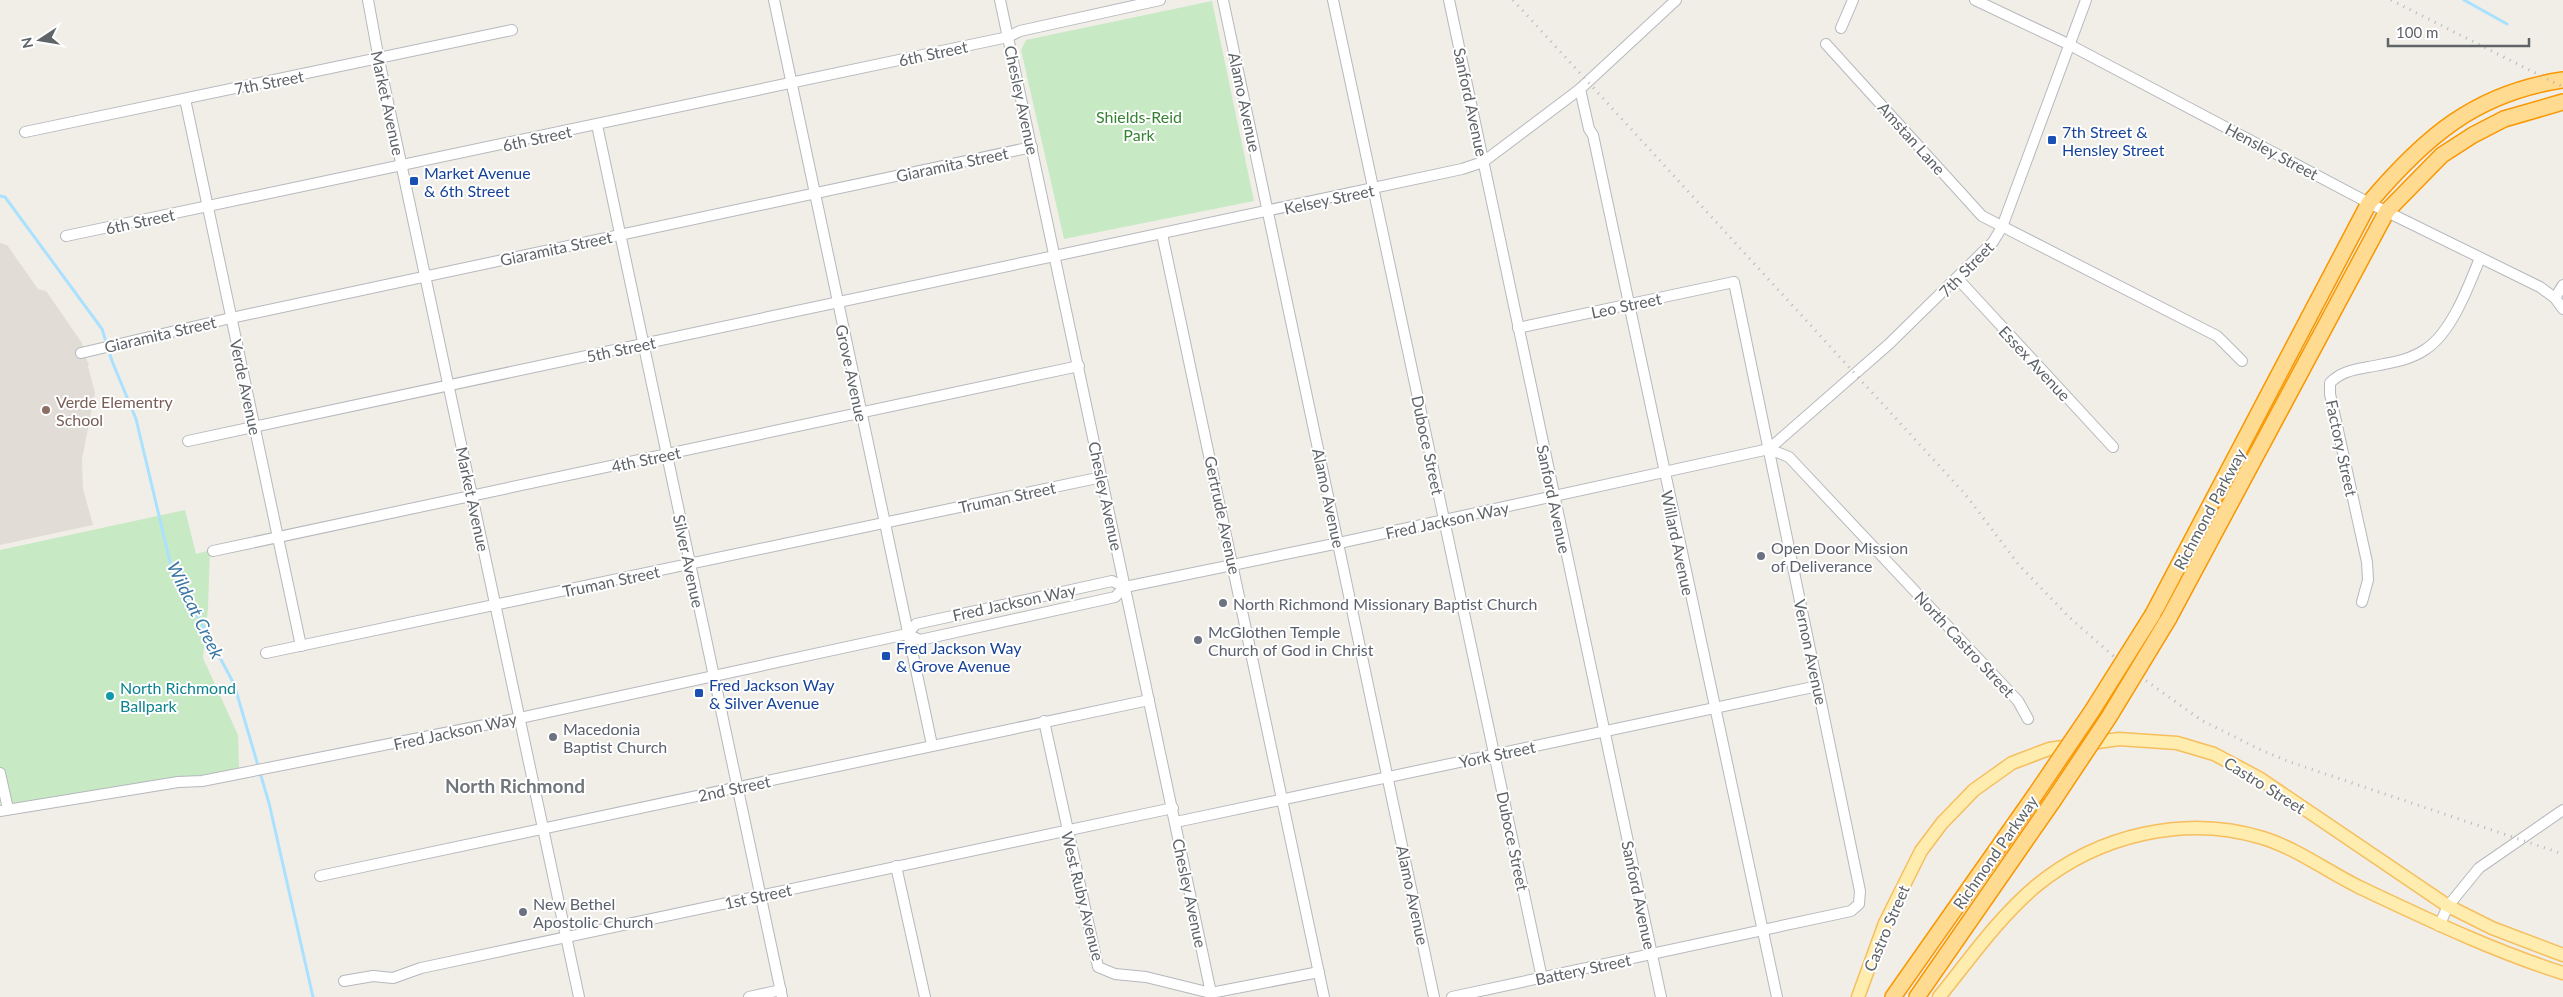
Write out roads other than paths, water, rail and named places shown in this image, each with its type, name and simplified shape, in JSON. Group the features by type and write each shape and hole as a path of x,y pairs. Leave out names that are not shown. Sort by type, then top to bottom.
{"highway":[{"name":"Richmond Parkway","path":"1893,997 2092,711 2152,614 2369,203 2400,166 2428,139 2463,115 2493,100 2537,84 2563,80"},
{"name":"Richmond Parkway","path":"1917,997 2053,801 2109,716 2169,618 2387,211 2442,155 2474,135 2504,119 2563,102"}],"main road":[{"name":"Castro Street","path":"1858,997 1885,924 1921,851 1942,823 1974,790 2012,763 2050,749 2083,742 2145,739 2177,743 2214,754 2259,778 2448,906 2492,928 2563,954"},
{"path":"1939,997 2005,917 2036,887 2076,857 2119,839 2175,829 2223,829 2264,838 2439,926 2563,973"}],"street":[{"name":"Market Avenue","path":"368,0 379,60 579,997"},
{"name":"Grove Avenue","path":"774,0 932,745"},
{"name":"Chesley Avenue","path":"1000,0 1211,993"},
{"name":"6th Street","path":"66,236 1008,37 1020,31 1114,5 1160,0"},
{"name":"Alamo Avenue","path":"1223,0 1434,997"},
{"name":"Duboce Street","path":"1333,0 1542,978"},
{"name":"Sanford Avenue","path":"1449,0 1603,732 1661,997"},
{"path":"1580,89 1676,0"},
{"path":"1841,28 1853,0"},
{"name":"Hensley Street","path":"1976,0 2068,44 2369,203 2540,288 2556,298 2563,309"},
{"name":"7th Street","path":"1769,449 1889,344 1958,279 1993,242 2002,227 2068,44 2086,0"},
{"name":"7th Street","path":"24,132 379,60 512,30"},
{"name":"Amstan Lane","path":"1826,44 1982,216 2002,227"},
{"name":"Kelsey Street","path":"1055,256 1374,190 1462,169 1483,162 1580,89"},
{"name":"Willard Avenue","path":"1580,89 1589,129 1593,135 1761,930 1777,997"},
{"name":"Verde Avenue","path":"185,99 301,646"},
{"name":"Silver Avenue","path":"597,125 781,994"},
{"name":"Giaramita Street","path":"81,353 231,318 1032,147"},
{"path":"2002,227 2217,336 2242,361"},
{"name":"Gertrude Avenue","path":"1162,234 1284,800 1324,997"},
{"name":"5th Street","path":"188,441 1055,256"},
{"name":"Factory Street","path":"2362,602 2368,580 2367,562 2331,399 2330,384 2337,375 2347,371 2399,361 2427,349 2452,317 2466,292 2480,258"},
{"name":"Essex Avenue","path":"1958,279 2112,447"},
{"name":"Leo Street","path":"1518,328 1734,282"},
{"name":"Vernon Avenue","path":"1734,282 1860,891 1859,904"},
{"path":"2556,298 2563,285"},
{"name":"4th Street","path":"213,551 1079,366"},
{"name":"Fred Jackson Way","path":"907,634 920,640 1115,597 1125,587 1339,543 1769,449"},
{"name":"North Castro Street","path":"1769,449 1789,457 2018,701 2028,719"},
{"name":"Truman Street","path":"266,653 1102,477"},
{"name":"Fred Jackson Way","path":"4,810 178,782 202,781 520,718 907,634 916,624 1112,581 1125,587"},
{"name":"York Street","path":"1176,822 1818,686"},
{"name":"2nd Street","path":"320,876 1149,700"},
{"name":"West Ruby Avenue","path":"1044,722 1066,830 1098,967 1115,974 1146,977 1211,993 1320,972"},
{"path":"0,773 4,810"},
{"name":"1st Street","path":"344,982 373,976 393,978 420,968 1172,808"},
{"path":"2439,926 2448,906 2479,868 2563,810"},
{"path":"896,866 924,997"},
{"name":"Battery Street","path":"1452,997 1851,911 1859,904"},
{"path":"749,997 781,994"}],"waterway":[{"path":"2464,0 2507,24"},
{"name":"Wildcat Creek","path":"0,196 5,197 102,329 112,361 136,419 171,566 234,684 269,803 313,997"}],"railway":[{"path":"1513,0 1965,494 2019,565 2069,617 2120,662 2201,720 2261,750 2290,762 2563,854"},
{"path":"2391,0 2563,87"}],"place":[{"name":"7th Street & Hensley Street","path":"2052,140"},
{"name":"Market Avenue & 6th Street","path":"414,181"},
{"name":"Verde Elementry School","path":"46,410"},
{"name":"Open Door Mission of Deliverance","path":"1761,556"},
{"name":"North Richmond Missionary Baptist Church","path":"1223,603"},
{"name":"McGlothen Temple Church of God in Christ","path":"1198,640"},
{"name":"Fred Jackson Way & Grove Avenue","path":"886,656"},
{"name":"Fred Jackson Way & Silver Avenue","path":"699,693"},
{"name":"North Richmond Ballpark","path":"110,696"},
{"name":"Macedonia Baptist Church","path":"553,737"},
{"name":"New Bethel Apostolic Church","path":"523,912"}],"district":[{"name":"North Richmond","path":"515,785"}],"park label":[{"name":"Shields-Reid Park","path":"1139,125"}]}
